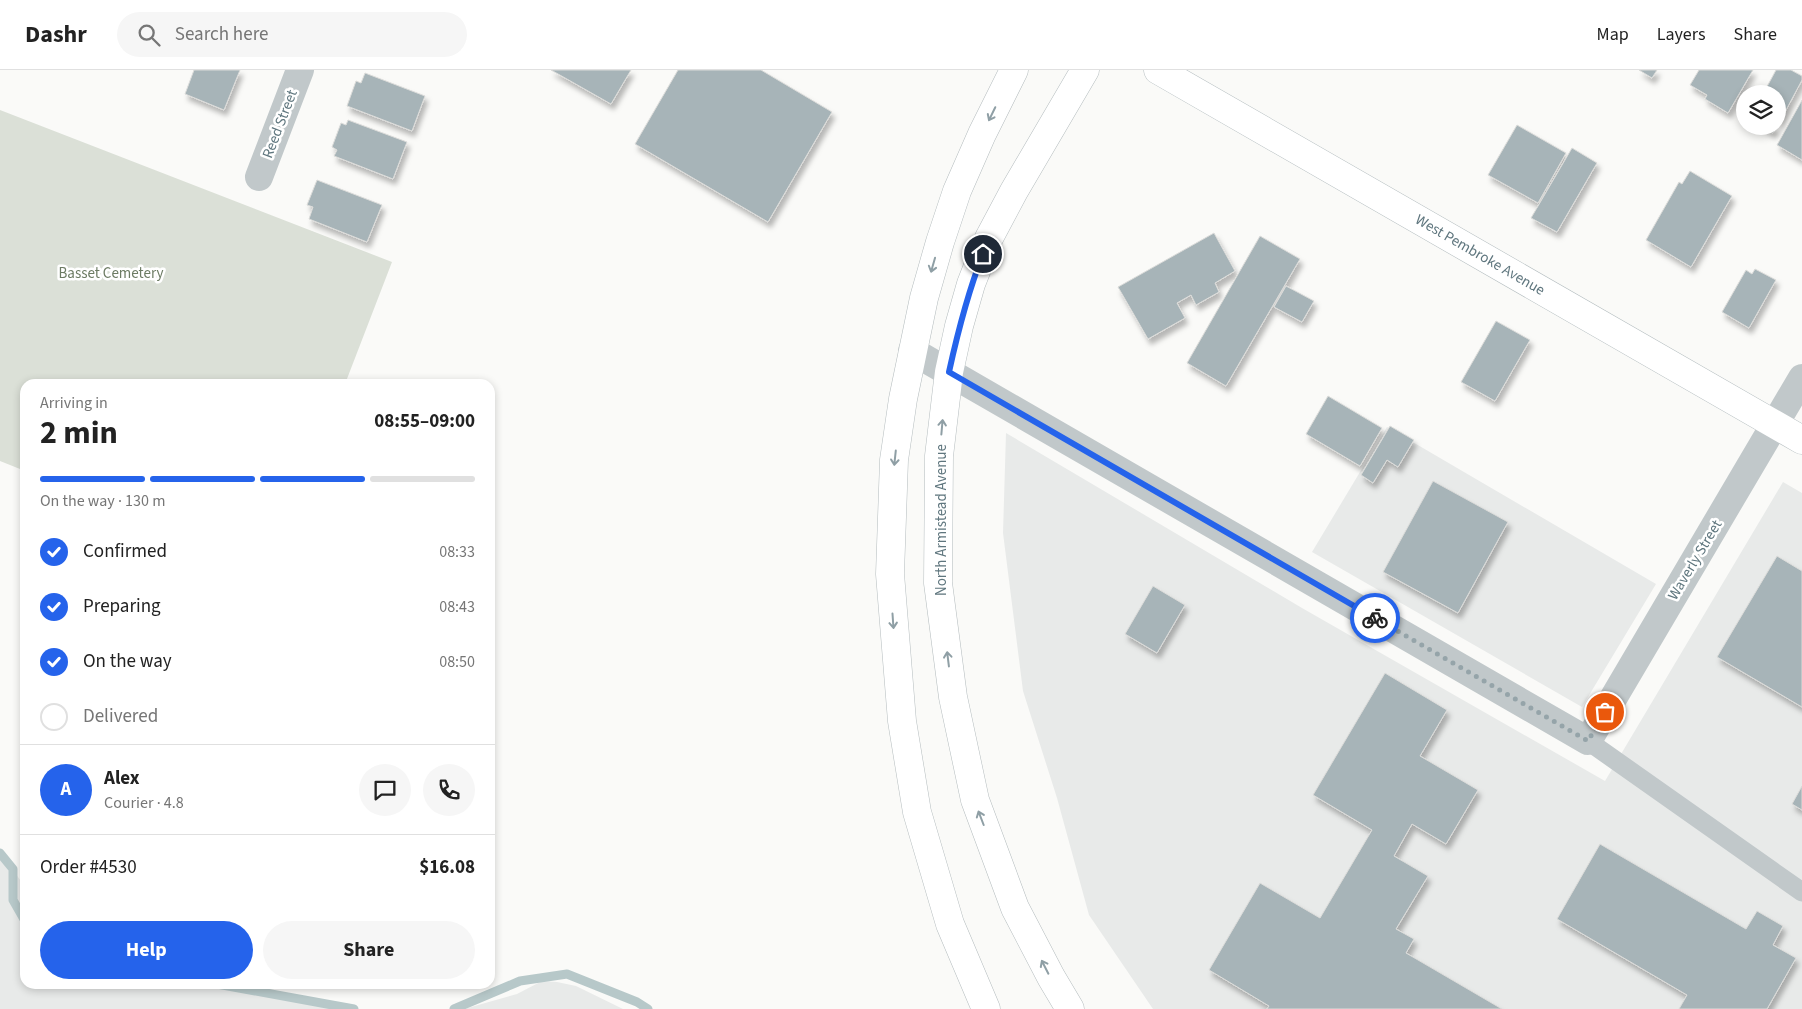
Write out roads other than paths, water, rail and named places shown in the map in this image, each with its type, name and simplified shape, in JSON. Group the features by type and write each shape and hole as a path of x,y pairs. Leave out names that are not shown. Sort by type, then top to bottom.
{"main road":[{"path":"986,1009 950,924 917,812 902,721 890,574 894,460 903,399 924,298 940,242 958,191 982,134 1014,70"},
{"name":"North Armistead Avenue","path":"1070,1009 1051,978 1015,908 975,800 952,697 938,583 939,456 949,372 971,284 989,238 1014,191 1086,70"},
{"name":"West Pembroke Avenue","path":"1158,70 1802,440"}],"street":[{"name":"Reed Street","path":"259,177 300,70"},
{"path":"912,351 1588,741"},
{"name":"Waverly Street","path":"1588,741 1802,378"}],"lane":[{"path":"1588,741 1802,892"}],"waterway":[{"path":"0,853 13,869 13,900 20,912"},
{"path":"454,1009 520,981 567,974 637,1002 648,1009"},
{"path":"244,989 354,1009"}],"park label":[{"name":"Basset Cemetery","path":"111,273"}]}
